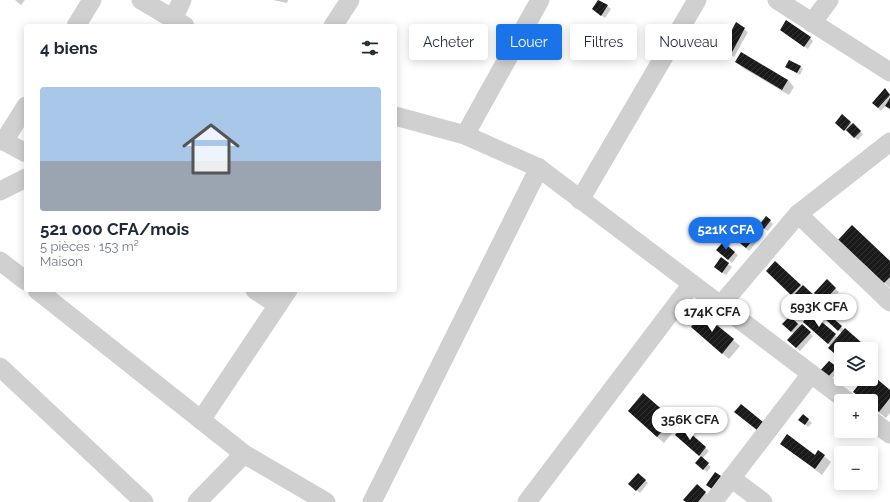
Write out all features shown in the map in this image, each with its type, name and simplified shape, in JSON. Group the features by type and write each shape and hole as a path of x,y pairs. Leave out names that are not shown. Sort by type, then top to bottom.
{"street":[{"path":"77,24 92,0"},
{"path":"141,0 179,22 182,0"},
{"path":"334,24 350,0"},
{"path":"465,135 540,0"},
{"path":"580,200 697,0"},
{"path":"777,0 890,72"},
{"path":"812,23 829,0"},
{"path":"24,109 2,140 24,152"},
{"path":"398,122 465,135 538,168 837,394"},
{"path":"720,306 798,214 890,142"},
{"path":"372,502 538,168"},
{"path":"0,191 24,179"},
{"path":"798,214 890,302"},
{"path":"0,261 24,279"},
{"path":"527,502 692,284"},
{"path":"40,292 244,454 325,502"},
{"path":"201,420 283,297 263,292"},
{"path":"0,367 144,502"},
{"path":"714,502 811,374"},
{"path":"878,425 890,434"},
{"path":"197,502 244,454"},
{"path":"731,478 763,502"}],"building":[{"path":"598,0 608,5 601,16 592,9"},
{"path":"786,20 811,37 804,47 780,30"},
{"path":"736,22 745,28 732,52 732,30"},
{"path":"741,52 788,80 782,90 735,62"},
{"path":"789,60 801,66 797,73 785,67"},
{"path":"885,88 890,95 878,108 872,103"},
{"path":"890,98 890,109 885,106"},
{"path":"842,114 851,122 844,131 835,123"},
{"path":"853,123 861,131 854,138 846,130"},
{"path":"766,216 771,220 764,229 759,225"},
{"path":"740,222 757,235 746,248 730,235"},
{"path":"852,225 890,261 890,277 884,283 838,240"},
{"path":"723,242 735,252 728,260 716,250"},
{"path":"721,257 729,263 722,273 714,267"},
{"path":"775,261 801,285 791,295 766,271"},
{"path":"827,279 836,288 823,302 814,293"},
{"path":"803,285 819,300 809,311 793,296"},
{"path":"810,312 836,334 828,344 803,322"},
{"path":"702,313 734,339 722,354 691,327"},
{"path":"828,314 842,326 838,331 824,318"},
{"path":"790,316 798,324 791,332 782,324"},
{"path":"802,324 811,332 796,348 787,340"},
{"path":"845,328 861,342 834,342 834,353 828,348"},
{"path":"829,361 834,365 834,370 826,379 818,373"},
{"path":"878,380 890,390 890,398 879,412 878,394 856,394 853,392 858,386 878,386"},
{"path":"643,393 673,419 657,437 628,411"},
{"path":"741,404 763,422 757,430 734,412"},
{"path":"803,414 809,419 805,425 798,420"},
{"path":"682,426 706,447 699,456 675,435"},
{"path":"787,434 815,455 818,450 825,455 815,469 780,444"},
{"path":"701,456 709,463 703,470 695,463"},
{"path":"715,472 721,476 712,489 706,485"},
{"path":"638,473 646,480 636,491 628,484"},
{"path":"697,484 706,492 698,502 686,502 683,500"}]}
